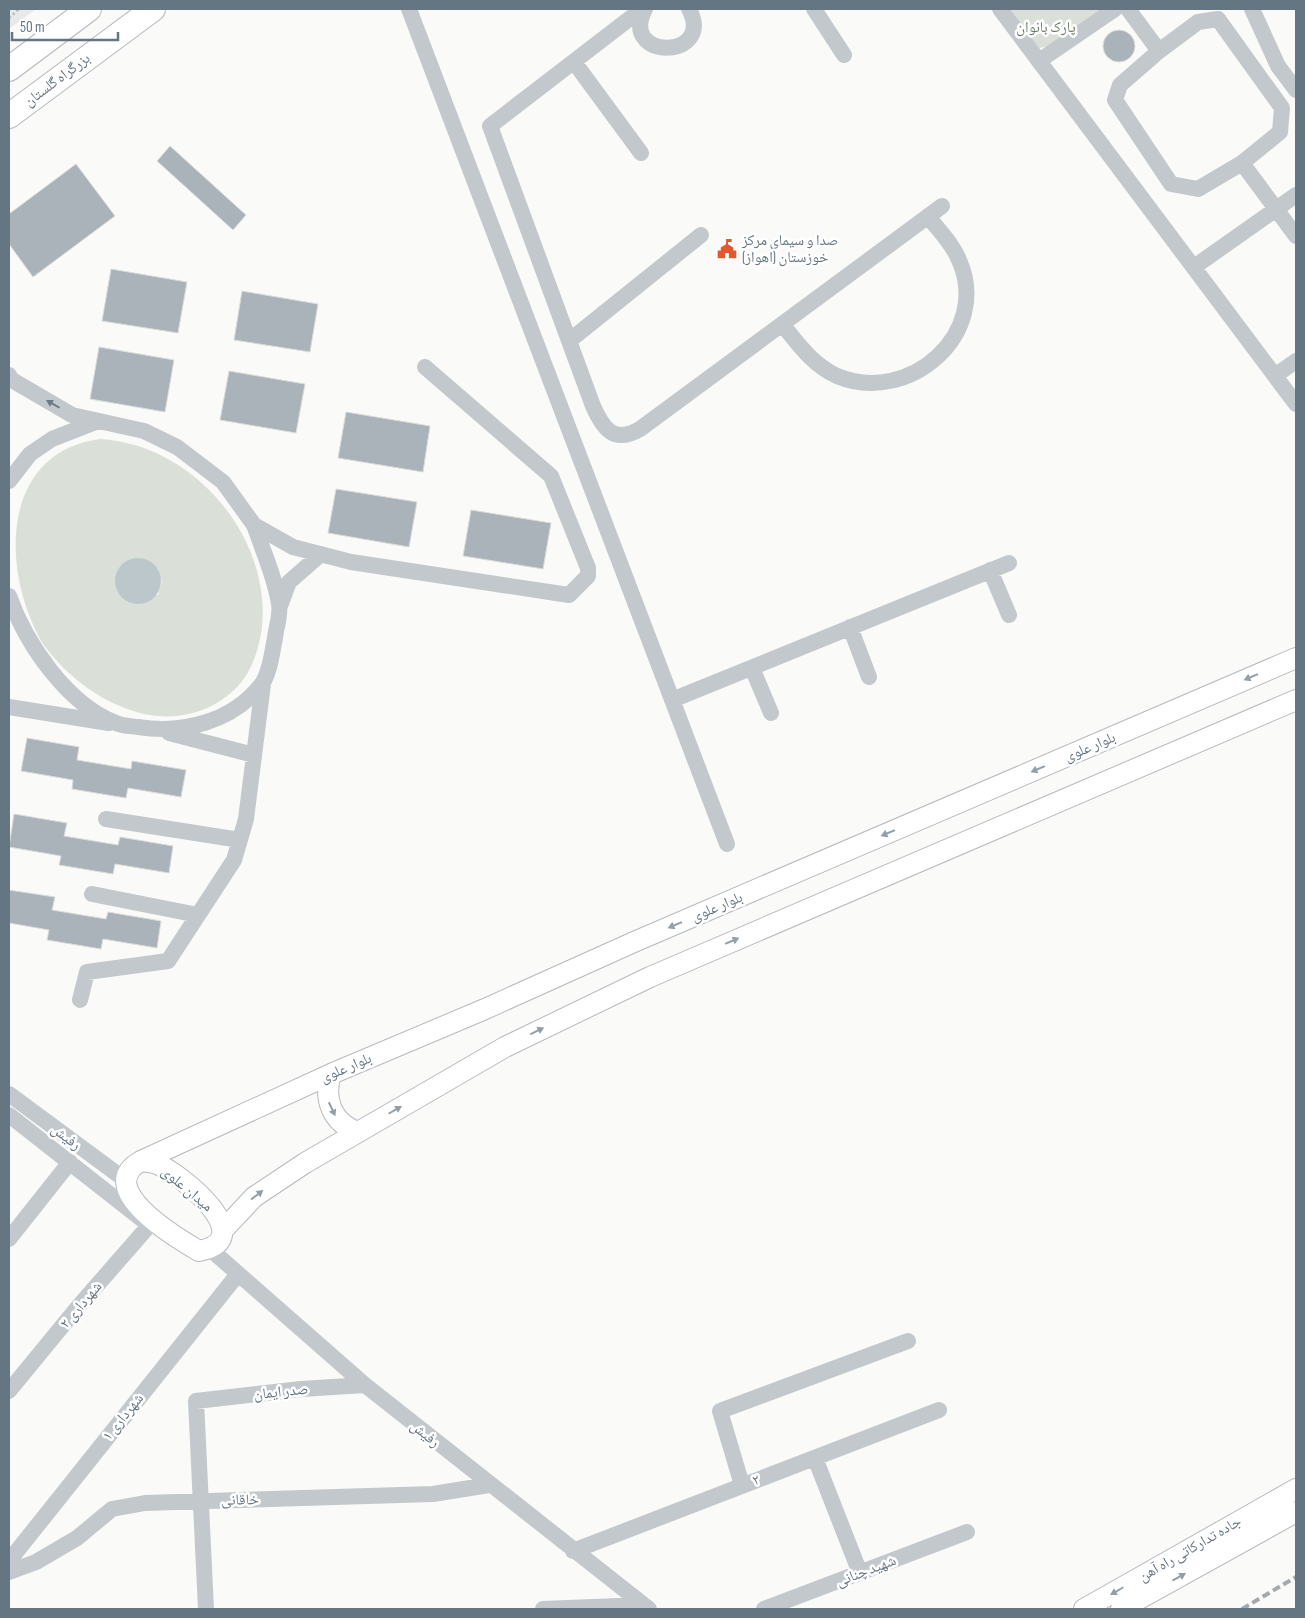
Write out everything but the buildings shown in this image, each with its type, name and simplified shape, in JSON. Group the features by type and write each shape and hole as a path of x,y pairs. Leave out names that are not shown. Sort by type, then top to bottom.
{"highway":[{"path":"9,68 89,9"},
{"name":"بزرگراه گلستان","path":"9,116 153,9"}],"main road":[{"name":"بلوار علوی","path":"141,1161 331,1074 484,1010 634,942 1296,658"},
{"path":"124,1179 126,1191 152,1223 199,1251 210,1249 220,1240 223,1230 254,1197 305,1163 505,1047 650,977 1296,700"},
{"path":"331,1074 327,1086 327,1098 331,1110 338,1121 358,1132"},
{"name":"میدان علوی","path":"124,1179 131,1167 141,1161 157,1164 181,1180 213,1208 221,1220 223,1230"},
{"name":"جاده تدارکاتی راه آهن","path":"1084,1609 1296,1489"},
{"name":"جاده تدارکاتی راه آهن","path":"1121,1609 1296,1512"}],"street":[{"path":"409,9 727,844"},
{"path":"689,9 693,26 686,41 679,46 663,49 647,41 642,34 640,25 644,9 625,14 574,62 490,126 600,423 609,431 620,436 640,429 942,206"},
{"path":"814,9 844,55"},
{"path":"1000,9 1296,404"},
{"path":"1039,61 1115,9"},
{"path":"1128,9 1159,51"},
{"path":"1252,9 1278,66 1296,90"},
{"path":"1218,19 1282,108 1280,132 1242,163 1198,189 1172,184 1115,100 1120,85 1159,51 1198,22 1218,19"},
{"path":"574,62 641,153"},
{"path":"1242,163 1296,236"},
{"path":"1194,267 1296,195"},
{"path":"782,324 812,360 824,369 850,380 871,383 893,381 913,374 931,363 942,353 957,329 964,308 965,287 959,259 928,216"},
{"path":"569,341 701,235"},
{"path":"1276,375 1296,362"},
{"path":"254,525 293,547 360,564 569,595 588,576 588,568 551,476 425,367"},
{"path":"9,375 12,380 72,416 144,431 177,447 223,482 254,525 280,606"},
{"path":"9,481 30,454 52,439 98,421"},
{"path":"9,464 9,477"},
{"path":"80,1000 87,972 168,961 234,860 246,819 263,684 272,651 280,606 289,582 321,554"},
{"path":"672,700 1009,563"},
{"path":"990,570 1009,615"},
{"path":"9,596 18,622 42,662 85,704 116,724"},
{"path":"850,628 869,677"},
{"path":"752,668 771,713"},
{"path":"162,731 200,725 240,707 263,684"},
{"path":"9,707 162,731 254,755"},
{"path":"106,819 240,840"},
{"path":"92,894 198,915"},
{"name":"رفیش","path":"9,1094 124,1179"},
{"path":"9,1115 152,1223"},
{"path":"9,1239 70,1162"},
{"name":"شهرداری ۲","path":"9,1391 78,1307 152,1223"},
{"name":"رفیش","path":"210,1249 365,1385 646,1607"},
{"name":"شهرداری ۱","path":"9,1561 238,1274"},
{"path":"742,1485 720,1411 908,1341"},
{"name":"صدر ایمان","path":"201,1500 196,1401 301,1389 365,1385"},
{"name":"۲","path":"573,1551 939,1410"},
{"path":"815,1458 860,1573"},
{"name":"خاقانی","path":"9,1572 36,1562 77,1538 112,1509 145,1503 432,1494 490,1485"},
{"path":"201,1500 206,1609"},
{"name":"شهید چنانی","path":"764,1609 967,1532"},
{"path":"543,1609 646,1607"}],"path":[{"path":"9,18 19,9"}],"shaded area":[{"path":"9,9 36,9 9,29"},
{"path":"133,558 143,558 157,568 161,581 157,594 151,600 143,604 133,604 119,594 115,586 115,576 125,562"}],"green space":[{"name":"پارک بانوان","path":"1009,9 1104,9 1051,46 1039,48"},
{"path":"100,439 133,445 165,457 194,476 218,500 239,528 253,559 261,592 262,627 259,644 249,670 239,685 224,699 203,710 180,716 156,716 129,710 114,704 88,688 64,668 43,644 29,615 20,583 16,550 18,519 27,490 43,466 67,449","holes":["119,568 157,568 162,581 158,595 115,582"]}],"railway":[{"path":"1242,1609 1296,1577"}],"place":[{"name":"صدا و سیمای مرکز خوزستان (اهواز)","path":"727,249"}]}
